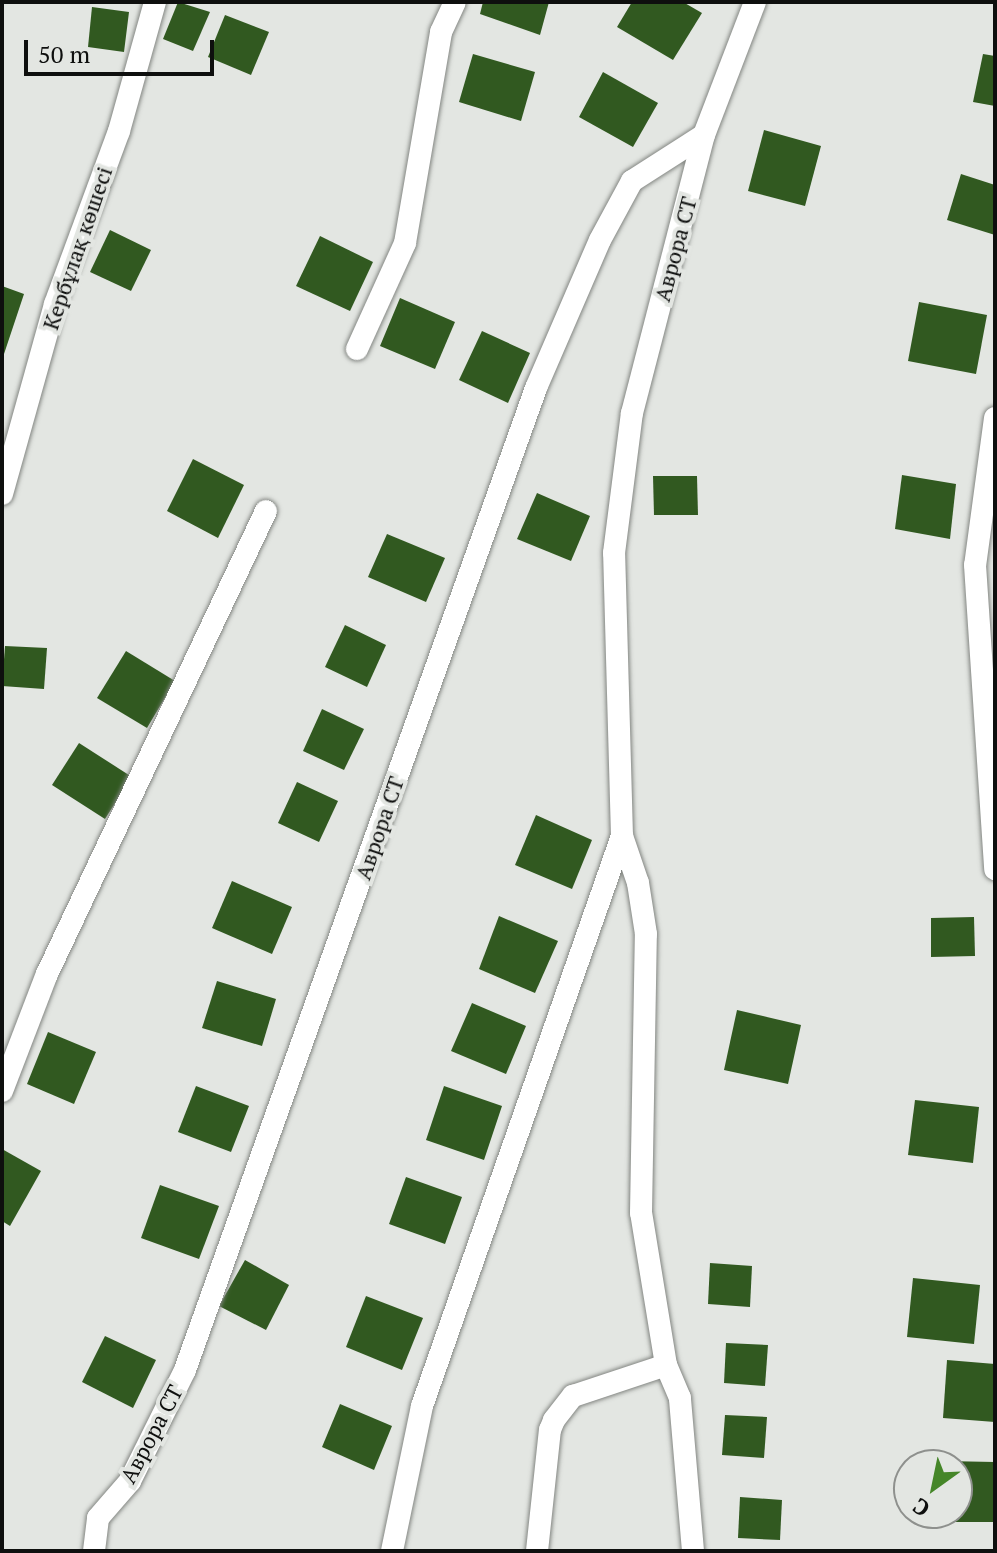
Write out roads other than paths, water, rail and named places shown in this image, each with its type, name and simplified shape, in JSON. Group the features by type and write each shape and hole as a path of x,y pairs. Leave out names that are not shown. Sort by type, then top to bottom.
{"street":[{"name":"Кербұлақ көшесі","path":"2,494 55,304 119,131 155,2"},
{"path":"357,349 405,243 441,32 455,2"},
{"name":"Аврора СТ","path":"693,1551 680,1398 666,1365 641,1213 646,934 638,883 622,836 614,553 632,413 704,135 755,2"},
{"name":"Аврора СТ","path":"94,1551 98,1518 130,1481 185,1370 536,388 600,240 632,181 704,135"},
{"path":"995,418 975,565 995,869"},
{"path":"2,1091 47,974 266,511"},
{"path":"392,1551 422,1406 622,836"},
{"path":"537,1551 550,1430 554,1420 573,1396 666,1365"}]}
